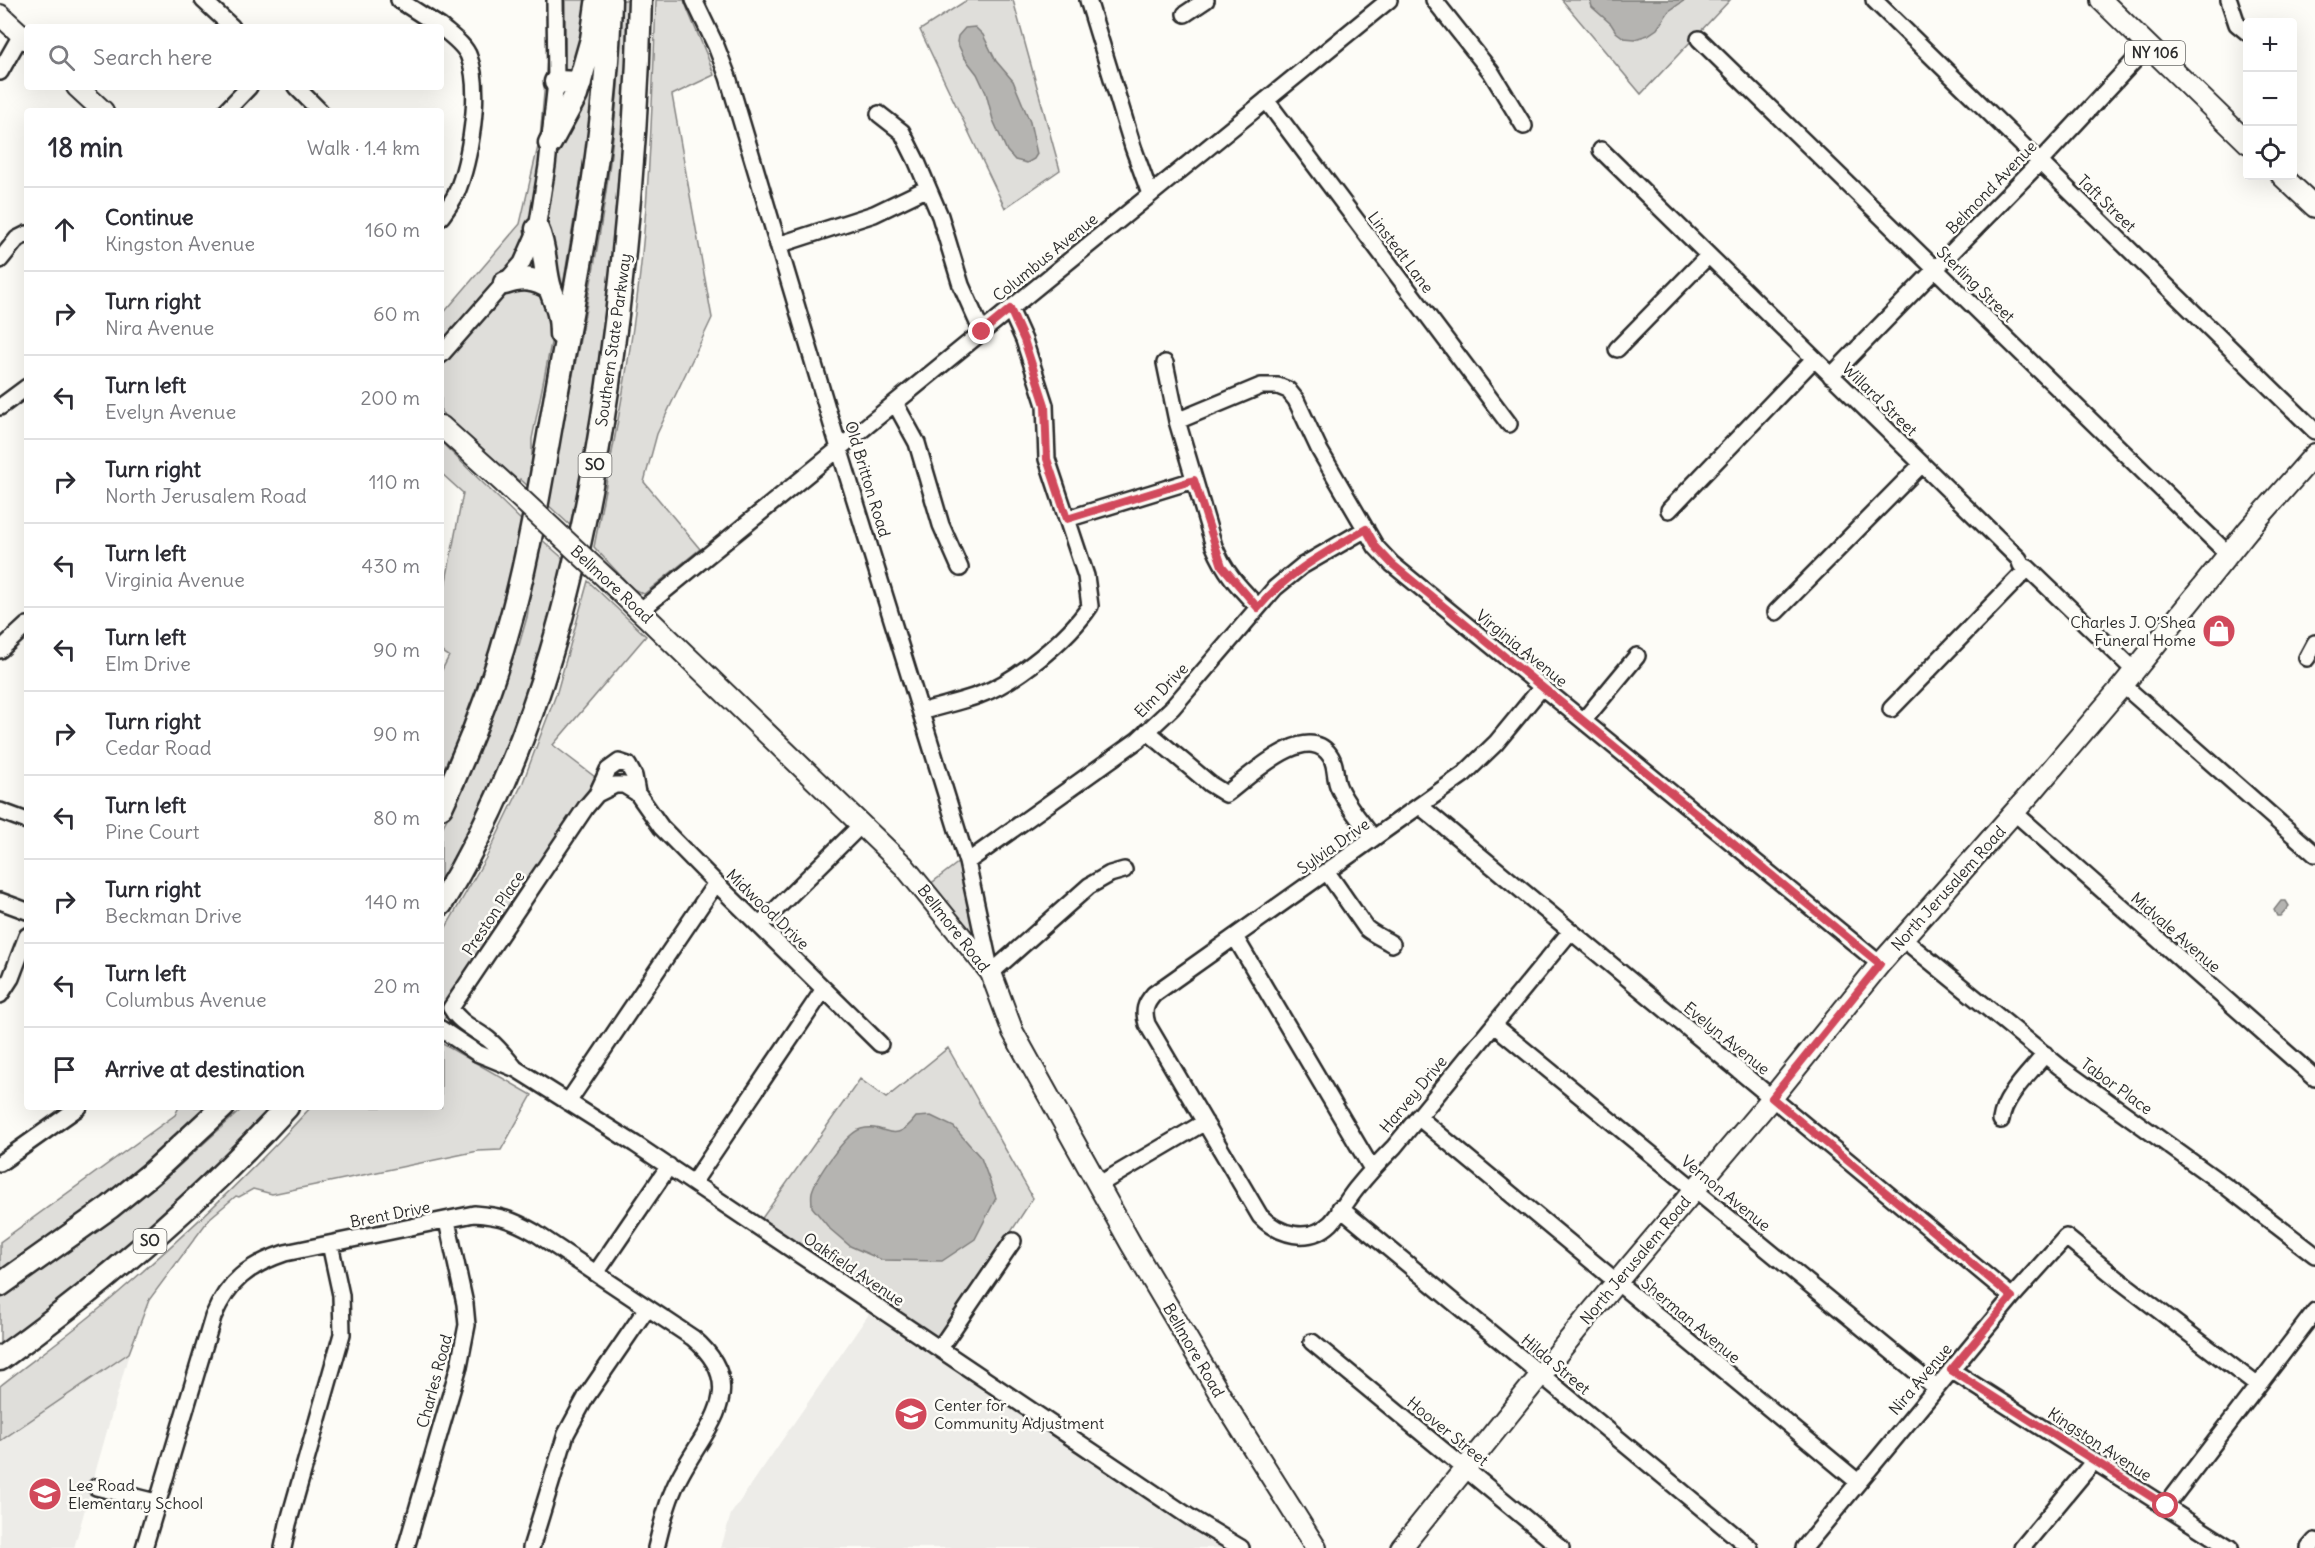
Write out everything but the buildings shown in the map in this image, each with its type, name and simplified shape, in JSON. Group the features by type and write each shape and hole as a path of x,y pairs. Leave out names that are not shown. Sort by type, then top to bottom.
{"highway":[{"path":"550,143 576,95 592,39 598,0"},
{"path":"444,801 488,697 514,610 539,492 591,202 605,95 610,0"},
{"name":"Southern State Parkway","path":"444,898 505,782 531,718 561,624 577,552 602,421 627,235 638,93 640,0"},
{"path":"556,82 580,83"},
{"path":"537,228 543,240 550,288 560,316 561,370"},
{"path":"505,283 525,278 542,282 550,288"},
{"path":"0,1285 110,1207 220,1110"},
{"name":"SO","path":"0,1359 63,1314 150,1241 237,1159 284,1110"}],"main road":[{"name":"NY 106","path":"2101,0 2243,138"},
{"path":"0,15 24,37"},
{"path":"80,90 100,108"},
{"path":"2286,180 2315,207"},
{"name":"Bellmore Road","path":"444,429 640,610 862,824 921,884 991,973 1013,1032 1098,1185 1231,1413 1316,1548"},
{"name":"North Jerusalem Road","path":"1401,1548 1880,964 2015,813 2129,678 2248,530 2315,454"}],"street":[{"path":"203,0 229,24"},
{"path":"399,0 436,24"},
{"path":"444,352 505,283 527,253 537,228 550,143 556,82 555,0"},
{"name":"Old Britton Road","path":"694,0 712,36 728,77 839,448 967,862 991,973"},
{"path":"1088,0 1133,147 1150,194"},
{"path":"1185,14 1206,0"},
{"name":"Columbus Avenue","path":"640,610 1389,0"},
{"path":"1434,0 1491,72 1524,126"},
{"name":"Taft Street","path":"1874,0 2315,431"},
{"path":"2229,0 2237,24 2243,29"},
{"path":"444,30 460,44 469,57 475,94 467,161 455,195 444,212"},
{"path":"0,72 24,37"},
{"name":"Sterling Street","path":"1699,39 2229,555"},
{"name":"Belmond Avenue","path":"1831,376 2039,163 2148,46"},
{"path":"229,108 246,90"},
{"path":"299,90 317,108"},
{"name":"Linstedt Lane","path":"1266,100 1509,424"},
{"path":"879,114 902,132 940,216 961,285 982,332"},
{"name":"Willard Street","path":"1601,150 1813,360 2019,559 2021,565 2028,568 2129,678 2315,854"},
{"path":"778,244 874,214 928,188"},
{"path":"0,260 24,236"},
{"path":"1617,349 1708,256"},
{"path":"921,712 980,695 1002,684 1051,648 1081,619 1090,606 1089,592 1047,459 1045,405 1024,340 1010,309"},
{"path":"1669,510 1813,360"},
{"path":"1165,363 1177,421 1222,566 1258,608"},
{"name":"Virginia Avenue","path":"1177,421 1261,386 1278,386 1287,390 1296,400 1320,451 1376,547 1392,564 1880,964"},
{"path":"0,407 24,389"},
{"path":"895,403 917,443 941,525 960,568"},
{"path":"1776,612 1922,464"},
{"path":"1067,519 1194,480"},
{"name":"Elm Drive","path":"967,862 1138,740 1172,708 1275,588 1302,566 1366,529"},
{"path":"1891,709 2028,568"},
{"path":"0,650 24,628"},
{"path":"2307,658 2315,643"},
{"path":"1584,720 1637,656"},
{"name":"Sylvia Drive","path":"1205,1122 1147,1024 1144,1015 1145,1007 1154,994 1420,806 1478,762 1542,687"},
{"path":"1147,731 1210,784 1226,794 1288,748 1308,743 1319,746 1331,757 1335,766 1338,787 1373,838"},
{"name":"Midwood Drive","path":"597,794 608,770 619,762 628,765 637,793 661,827 880,1044"},
{"path":"597,794 615,785 624,785 637,793"},
{"name":"Preston Place","path":"516,1069 497,1046 460,1020 451,1008 597,794"},
{"name":"Evelyn Avenue","path":"1420,806 2012,1297"},
{"path":"0,811 24,820"},
{"name":"Midvale Avenue","path":"2015,813 2315,1078"},
{"path":"760,926 862,824"},
{"path":"991,973 1089,886 1110,874 1124,870"},
{"path":"1327,872 1366,928 1392,944"},
{"path":"568,1102 716,883"},
{"path":"0,901 24,910"},
{"name":"Harvey Drive","path":"1205,1122 1265,1221 1276,1230 1299,1236 1318,1231 1330,1223 1372,1169 1418,1117 1570,932"},
{"path":"1235,937 1372,1169"},
{"name":"Tabor Place","path":"1904,939 2045,1054 2315,1255"},
{"path":"0,995 11,978 24,944"},
{"path":"693,1182 824,989"},
{"name":"Vernon Avenue","path":"1494,1025 1936,1388"},
{"name":"Oakfield Avenue","path":"444,1031 477,1053 516,1069 669,1166 1191,1518 1241,1548"},
{"path":"2001,1120 2002,1112 2009,1099 2045,1054"},
{"path":"0,1163 75,1110"},
{"name":"Sherman Avenue","path":"1418,1117 1858,1482"},
{"path":"1098,1185 1205,1122"},
{"path":"597,1273 669,1166"},
{"name":"Hilda Street","path":"1340,1208 1750,1548"},
{"name":"Brent Drive","path":"144,1548 213,1317 225,1292 241,1275 262,1260 285,1253 474,1214 499,1215 511,1219 597,1273 693,1338 708,1352 718,1367 722,1390 715,1420 689,1459 673,1491 656,1548"},
{"name":"Charles Road","path":"406,1548 465,1338 465,1304 447,1221"},
{"name":"Nira Avenue","path":"1804,1548 2012,1297 2066,1237 2258,1386"},
{"path":"940,1348 1012,1241"},
{"path":"283,1548 342,1334 341,1295 330,1244"},
{"path":"531,1548 566,1434 586,1397 647,1308"},
{"path":"2166,1506 2315,1311"},
{"name":"Hoover Street","path":"1312,1342 1558,1547"},
{"name":"Kingston Avenue","path":"1951,1370 2230,1548"},
{"path":"2022,1548 2094,1461"},
{"path":"96,1487 156,1503"},
{"path":"2309,1548 2315,1540"}],"shaded area":[{"path":"565,0 591,0 579,72 561,73 565,60"},
{"path":"621,0 631,0 622,204 586,470 581,470 572,527 547,504 588,301 605,199 619,72"},
{"path":"656,0 684,0 714,75 672,95 712,318 657,434 644,482 700,549 644,594 633,589 594,547 637,300 649,165"},
{"path":"967,0 1013,0 1060,170 1005,208 920,30"},
{"path":"1562,0 1730,0 1641,94"},
{"path":"1590,0 1685,0 1669,11 1657,29 1635,39 1624,38 1616,32 1611,24 1592,7"},
{"path":"975,27 983,35 996,61 1013,81 1030,122 1037,154 1027,163 1015,160 1007,151 993,120 986,93 957,42 958,36 965,28"},
{"path":"547,59 545,137 528,235 511,269 444,340 444,313 520,224 540,138"},
{"path":"590,72 595,73 587,141 560,304 550,264 548,216 552,175 556,148"},
{"path":"512,287 545,291 554,328 532,439 532,468 528,486 520,479 519,481 444,415 444,361 503,294"},
{"path":"444,445 525,524 507,600 469,717 444,768 444,666 449,656 444,653 444,591 463,493 444,476"},
{"path":"540,538 566,561 543,659 512,743 444,885 444,824 461,792 487,728 516,645 519,645 527,617"},
{"path":"588,581 646,636 553,745 595,777 583,801 444,1019 444,931 487,856 523,782 557,692"},
{"path":"959,862 984,958 929,885"},
{"path":"2281,901 2286,901 2289,906 2280,916 2277,916 2274,910"},
{"path":"444,1045 532,1095 501,1150 478,1151 272,1194 253,1189 239,1197 236,1196 210,1218 149,1300 129,1353 0,1441 0,1386 70,1333 163,1253 239,1182 308,1110 444,1110"},
{"path":"948,1048 1033,1198 939,1342 760,1221 860,1079 886,1098"},
{"path":"178,1110 205,1110 134,1174 82,1215 0,1273 0,1242 175,1115"},
{"path":"241,1110 278,1110 145,1237 0,1349 0,1299 158,1185"},
{"path":"931,1116 954,1127 981,1158 996,1198 975,1239 942,1261 882,1260 850,1246 830,1229 812,1207 812,1192 825,1167 848,1138 861,1129 870,1128 895,1133 908,1126 916,1117"},
{"name":"Center for Community Adjustment","path":"869,1314 1228,1548 721,1548 731,1514"},
{"name":"Lee Road Elementary School","path":"129,1353 74,1548 0,1548 0,1441"}],"place":[{"name":"Charles J. O’Shea Funeral Home","path":"2219,631"},
{"name":"Center for Community Adjustment","path":"911,1414"},
{"name":"Lee Road Elementary School","path":"45,1494"}],"route":[{"path":"982,332 1010,309 1024,340 1045,405 1047,459 1067,519 1194,480 1222,566 1258,608 1275,588 1302,566 1366,529 1376,547 1392,564 1446,610 1584,720 1880,964 1772,1098 2012,1297 1951,1370 2166,1506"}]}
